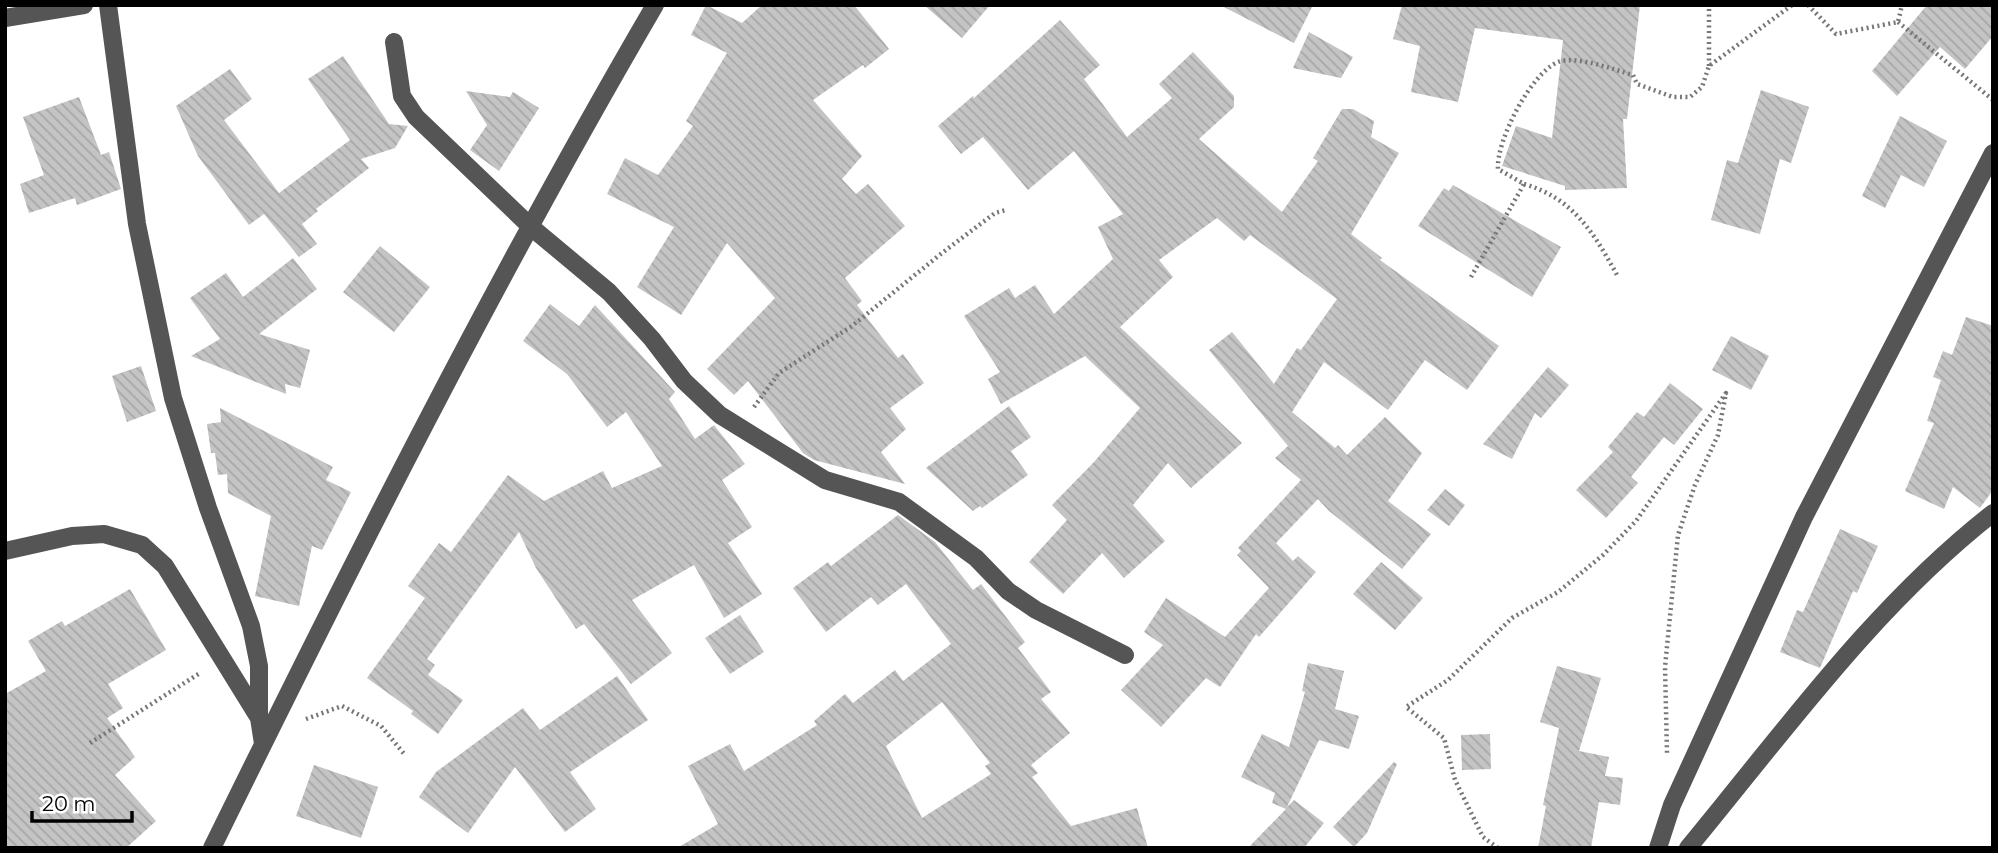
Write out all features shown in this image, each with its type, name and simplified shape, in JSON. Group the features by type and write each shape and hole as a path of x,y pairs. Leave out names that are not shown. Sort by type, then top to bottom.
{"street":[{"path":"5,18 84,5"},
{"path":"108,5 136,225 173,398 251,626 259,666 259,718 263,744"},
{"path":"212,848 263,744 531,227 655,5"},
{"path":"394,42 402,96 416,117 531,227 609,292 652,339 684,381 720,415 825,480 899,502 976,558 1008,590 1036,610 1125,655"},
{"path":"1658,848 1672,805 1804,517 1993,153"},
{"path":"1688,848 1889,607 1952,544 1993,513"},
{"path":"5,551 72,536 104,534 142,545 166,566 259,718"}],"path":[{"path":"1617,275 1584,220 1559,198 1524,184 1498,169 1497,155 1528,92 1543,73 1559,62 1588,62 1633,75 1637,84 1673,97 1690,97 1702,87 1709,66 1709,5"},
{"path":"1709,66 1793,5"},
{"path":"1808,5 1836,34 1898,22"},
{"path":"1898,22 1902,5"},
{"path":"1898,22 1993,100"},
{"path":"1471,277 1524,184"},
{"path":"741,429 765,388 779,373 852,326 995,213 1006,210"},
{"path":"1498,848 1483,837 1455,780 1444,738 1406,707 1448,680 1513,618 1558,592 1603,555 1636,521 1726,393 1718,435 1695,485 1678,534 1665,667 1667,757"},
{"path":"90,743 207,669 239,685"},
{"path":"304,719 342,706 381,726 405,755"}],"building":[{"path":"706,5 742,23 762,5 854,5 889,49 865,68 863,65 813,100 862,156 842,179 856,194 868,184 905,226 845,278 862,301 857,305 898,358 903,354 924,383 890,408 906,429 881,452 905,484 814,460 803,453 748,381 734,395 707,369 775,298 727,243 681,315 637,287 674,227 607,194 625,158 658,175 693,126 686,121 727,53 691,35"},
{"path":"924,5 990,5 962,38"},
{"path":"1220,5 1313,5 1294,43"},
{"path":"1402,5 1640,5 1627,119 1623,119 1627,188 1565,190 1565,186 1502,166 1516,126 1552,138 1563,40 1475,28 1458,102 1411,92 1420,46 1393,39"},
{"path":"1927,5 1993,5 1993,36 1965,69 1940,47 1897,96 1872,71"},
{"path":"1060,20 1100,65 1084,79 1127,137 1172,98 1159,84 1193,52 1234,96 1234,107 1199,139 1282,212 1318,161 1313,158 1342,109 1353,109 1374,121 1371,137 1399,153 1351,234 1382,258 1380,260 1499,346 1467,390 1425,360 1388,410 1324,362 1292,412 1335,448 1338,445 1347,455 1385,417 1422,453 1388,501 1431,534 1402,569 1329,511 1318,499 1276,543 1293,561 1298,556 1316,572 1259,637 1256,634 1220,687 1206,678 1161,727 1121,690 1163,645 1144,632 1166,598 1225,637 1269,588 1237,555 1241,551 1238,548 1301,480 1275,458 1288,446 1209,350 1232,332 1274,384 1297,348 1301,350 1337,299 1250,235 1244,241 1217,218 1159,260 1173,277 1120,327 1242,443 1191,488 1168,463 1133,505 1165,541 1124,578 1102,553 1063,594 1029,562 1067,520 1052,505 1094,462 1140,408 1085,356 1001,404 988,379 1000,372 964,316 1009,288 1015,298 1035,285 1054,314 1113,259 1098,227 1123,214 1074,151 1028,190 983,137 961,154 938,126 973,96 974,98"},
{"path":"1309,32 1353,57 1341,78 1293,68"},
{"path":"343,56 389,124 408,126 395,148 361,159 369,168 316,209 318,211 302,224 317,244 299,257 264,214 249,225 198,156 176,106 230,69 252,99 224,120 279,193 350,140 308,79"},
{"path":"1761,90 1809,107 1791,163 1780,159 1760,234 1711,220 1727,160 1738,163"},
{"path":"466,91 510,97 513,92 539,108 499,171 470,150 487,125"},
{"path":"79,97 101,155 109,152 121,189 77,205 75,198 29,213 20,184 44,175 23,117"},
{"path":"1900,116 1947,141 1924,187 1901,175 1885,208 1862,196"},
{"path":"1453,185 1561,247 1532,297 1418,226 1444,188 1449,191"},
{"path":"380,246 430,287 394,332 343,292"},
{"path":"293,258 317,289 259,334 310,350 300,388 285,384 286,394 191,356 220,339 190,298 226,273 243,297"},
{"path":"550,304 579,326 595,305 675,392 669,399 695,439 714,425 745,464 722,480 752,527 728,543 762,594 724,618 694,565 632,600 672,653 631,684 584,624 576,629 536,568 519,532 427,659 435,665 428,675 463,700 438,734 411,714 413,711 367,678 425,598 408,586 439,543 451,552 508,475 544,501 603,471 612,488 662,466 626,412 607,427 567,374 523,341"},
{"path":"1966,317 1993,326 1993,490 1980,508 1953,487 1944,509 1905,491 1934,423 1927,421 1941,380 1933,377 1943,351 1952,355"},
{"path":"1731,336 1769,356 1751,390 1712,370"},
{"path":"141,366 156,411 127,422 112,376"},
{"path":"1548,367 1569,385 1541,418 1535,413 1512,459 1483,444"},
{"path":"1670,383 1703,409 1674,445 1664,437 1631,477 1638,483 1606,518 1576,490 1613,452 1608,447 1637,412 1644,417"},
{"path":"1009,406 1031,437 1011,451 1028,475 982,508 980,506 973,511 926,468"},
{"path":"220,408 333,467 326,480 351,492 322,550 312,546 299,606 255,596 271,516 228,493 227,474 218,475 215,453 211,453 207,424 221,422"},
{"path":"1445,489 1465,505 1449,526 1427,510"},
{"path":"898,515 935,542 973,590 981,584 1025,642 1018,648 1051,692 1041,699 1070,733 1031,765 1038,773 1032,777 1071,826 1137,808 1148,848 677,848 718,824 688,766 730,744 744,771 817,725 814,721 845,694 853,703 895,670 903,681 951,644 906,584 878,605 871,597 826,632 793,588 828,562 831,566","holes":["942,702 990,763 985,766 991,774 922,818 886,746"]},
{"path":"1840,529 1878,546 1857,593 1853,591 1820,668 1780,652 1797,610 1803,612"},
{"path":"1381,562 1423,598 1395,630 1353,594"},
{"path":"130,589 166,650 108,684 123,708 107,718 135,757 115,775 156,821 126,848 5,848 5,694 46,671 28,641 62,621 65,626"},
{"path":"740,615 764,652 730,674 705,638"},
{"path":"1308,663 1344,671 1335,709 1359,716 1349,749 1319,740 1287,807 1294,800 1324,823 1304,848 1248,848 1286,809 1272,803 1275,793 1241,777 1262,734 1289,747 1305,692 1302,691"},
{"path":"1557,666 1601,678 1579,751 1609,757 1605,776 1623,778 1620,805 1599,802 1591,848 1538,848 1546,806 1543,805 1559,728 1540,722"},
{"path":"617,676 648,720 570,772 596,809 565,832 515,767 468,833 419,797 436,772 523,708 540,730"},
{"path":"1490,734 1491,769 1462,770 1461,735"},
{"path":"1394,762 1397,764 1367,833 1354,847 1333,827"},
{"path":"314,765 378,787 361,838 296,816"}]}
